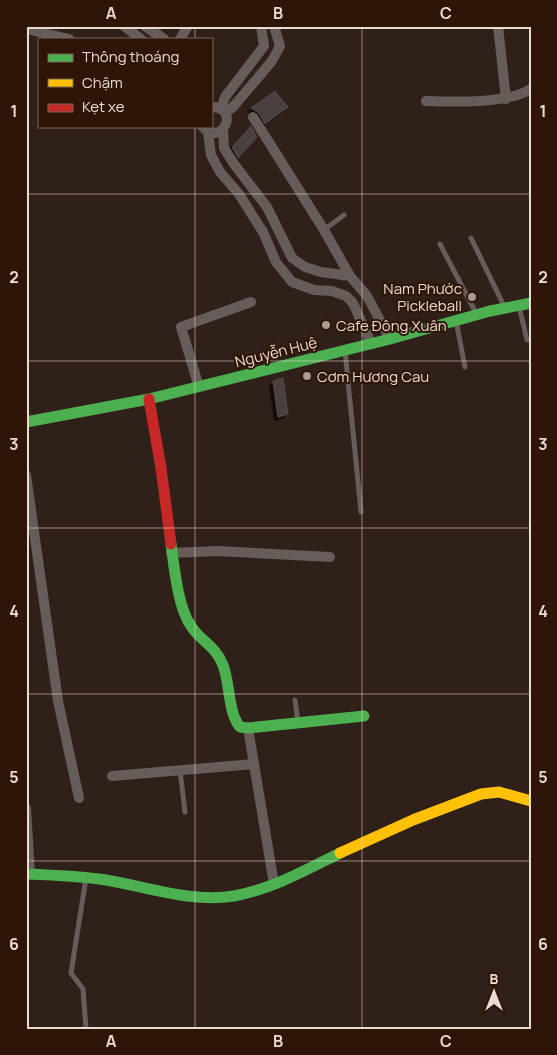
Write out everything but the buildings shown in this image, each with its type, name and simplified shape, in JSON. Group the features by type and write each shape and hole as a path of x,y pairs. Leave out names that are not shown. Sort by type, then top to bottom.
{"street":[{"path":"124,26 140,38"},
{"path":"145,26 163,38"},
{"path":"181,38 188,26"},
{"path":"217,108 264,46 261,26"},
{"path":"217,108 233,107 272,61 280,46 274,26"},
{"path":"498,26 506,98"},
{"path":"26,29 65,38"},
{"path":"426,101 451,102 506,98 524,94 531,89"},
{"path":"217,108 227,122 224,129 224,148 267,207 292,258 305,267 321,272 350,276"},
{"path":"253,117 324,230 350,276 368,296 390,339"},
{"path":"205,129 216,133 224,129"},
{"path":"205,129 211,155 220,172 244,201 263,232 276,262 292,282 314,290 332,291 346,296 353,303 371,343"},
{"path":"199,387 181,327 251,302"},
{"name":"Nguyễn Huệ","path":"26,422 149,399 390,339 477,315 531,303"},
{"path":"149,399 163,479 176,584 187,621 198,636 208,642 218,656 227,683 234,720 240,726 248,728 364,716"},
{"path":"26,475 58,701 79,798"},
{"path":"171,554 218,551 330,557"},
{"path":"248,728 274,884"},
{"path":"112,776 254,764"},
{"path":"26,808 28,874 86,878 130,884 195,897 211,898 254,891 289,879 426,814 472,797 492,792 531,800"}],"lane":[{"path":"324,230 344,215"},
{"path":"471,238 506,308"},
{"path":"440,244 477,315"},
{"path":"519,305 527,340"},
{"path":"456,321 465,367"},
{"path":"345,350 361,512"},
{"path":"295,700 298,723"},
{"path":"180,770 185,812"},
{"path":"86,878 71,973 83,989 86,1029"}],"traffic: fast":[{"path":"26,422 149,399 390,339 490,311 531,303"},
{"path":"171,544 177,586 183,609 195,631 220,658 225,672 233,714 240,727 248,728 364,716"},
{"path":"26,874 96,879 186,896 218,898 262,889 340,853"}],"traffic: slow":[{"path":"340,853 413,820 481,794 499,792 531,801"}],"traffic: jam":[{"path":"149,399 161,468 171,544"}],"place":[{"name":"Nam Phước Pickleball","path":"472,297"},
{"name":"Cafe Đông Xuân","path":"326,325"},
{"name":"Cơm Hương Cau","path":"307,376"}]}
